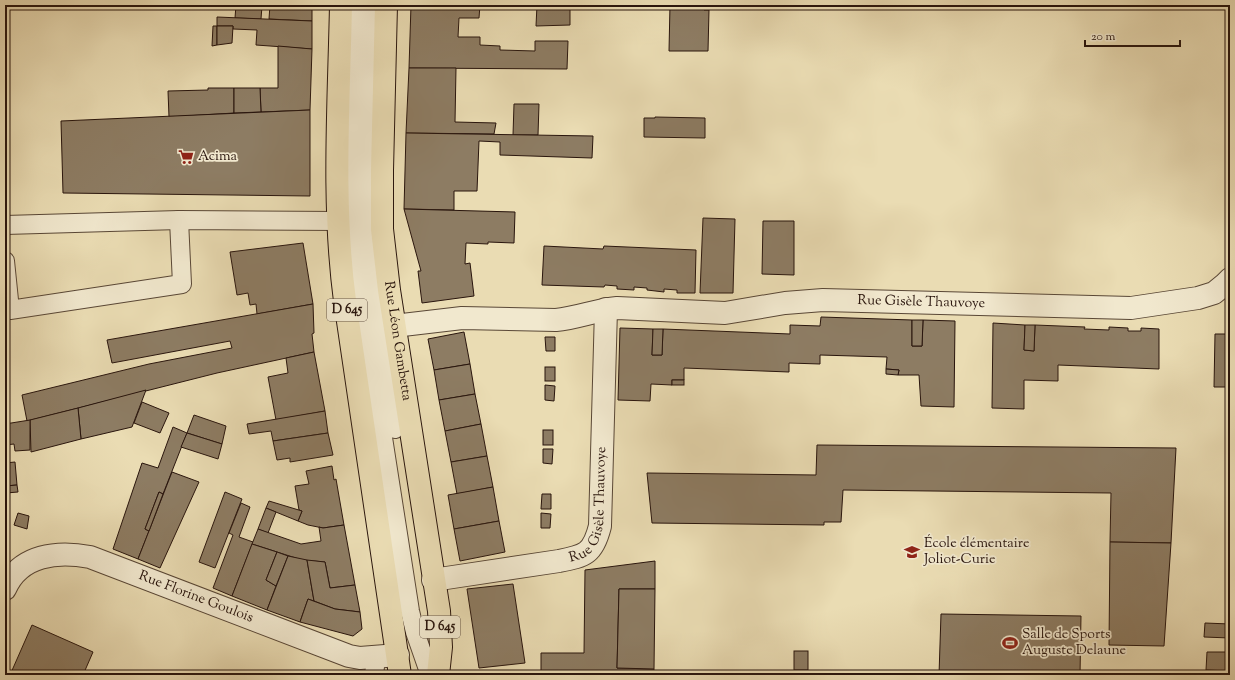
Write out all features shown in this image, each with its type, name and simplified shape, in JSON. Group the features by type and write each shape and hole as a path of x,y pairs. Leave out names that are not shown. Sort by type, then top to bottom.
{"main road":[{"name":"D 645","path":"341,5 337,196 342,276 399,665"},
{"name":"Rue Léon Gambetta","path":"386,5 382,204 385,257 394,326 433,580 439,610 441,634 437,673"}],"street":[{"name":"Rue Gisèle Thauvoye","path":"394,326 462,318 562,320 606,309 617,308 725,313 785,303 817,300 1131,308 1198,298 1214,293 1230,279"},
{"name":"Rue Gisèle Thauvoye","path":"433,580 559,561 578,557 593,547 600,526 606,309"},
{"name":"Rue Florine Goulois","path":"5,588 18,571 30,562 43,556 76,554 349,656 360,658 375,666 399,665"}],"lane":[{"path":"357,5 353,174 357,262 410,611 417,637 437,673"},
{"path":"371,5 367,175 370,260 423,612 437,673"},
{"path":"5,225 179,220 338,221"},
{"path":"5,261 10,310 182,284 179,220"}],"building":[{"path":"236,5 262,6 261,19 235,18"},
{"path":"270,5 312,5 312,21 269,19"},
{"path":"411,5 480,5 479,18 459,18 458,37 480,37 480,45 500,46 500,50 535,51 535,41 568,41 567,69 409,68"},
{"path":"537,5 570,5 570,25 536,26"},
{"path":"670,5 704,5 704,10 709,10 708,51 669,51"},
{"path":"217,17 312,21 312,49 256,45 257,30 233,29 233,26 217,26"},
{"path":"213,26 217,26 217,45 212,46"},
{"path":"217,26 233,26 232,43 217,45"},
{"path":"278,46 312,49 310,110 261,112 260,88 278,88"},
{"path":"409,68 456,68 455,122 496,123 494,134 406,133"},
{"path":"208,88 234,88 234,113 169,117 168,91 208,90"},
{"path":"234,88 260,88 261,112 234,113"},
{"path":"514,104 539,104 538,135 513,135"},
{"name":"Acima","path":"310,110 310,196 63,193 61,121"},
{"path":"644,118 705,118 705,138 644,137"},
{"path":"406,133 593,136 592,158 500,155 500,142 479,141 477,191 454,191 454,210 404,209"},
{"path":"404,209 515,212 514,243 466,243 465,264 470,263 474,296 422,303 418,271 421,271"},
{"path":"703,218 735,219 733,293 700,293"},
{"path":"763,221 794,221 794,275 762,274"},
{"path":"303,243 313,304 257,314 256,304 250,305 248,293 237,295 230,252"},
{"path":"544,246 603,249 604,246 696,250 695,293 677,293 677,290 664,289 664,292 634,287 634,290 617,289 617,286 605,285 604,287 542,285"},
{"path":"313,304 314,333 312,334 314,352 217,373 27,421 22,395 149,364 232,348 230,341 112,363 107,340"},
{"path":"821,317 912,320 912,346 922,346 923,320 955,321 954,407 921,406 919,375 898,375 899,370 886,369 887,357 820,355 820,364 789,363 789,372 684,368 684,380 672,380 672,385 651,384 650,401 618,400 620,328 653,329 652,355 662,355 663,329 790,334 790,325 820,326"},
{"path":"912,320 923,320 922,346 912,346"},
{"path":"993,323 1025,325 1024,350 1034,351 1035,325 1085,327 1084,329 1109,330 1109,327 1128,328 1128,331 1141,331 1141,328 1159,329 1159,369 1058,365 1058,381 1024,380 1024,409 992,408"},
{"path":"1025,325 1035,325 1034,351 1024,350"},
{"path":"653,329 663,329 662,355 652,355"},
{"path":"464,332 470,364 434,370 428,339"},
{"path":"1215,334 1230,334 1230,387 1214,387"},
{"path":"545,337 555,337 555,351 546,351"},
{"path":"314,352 325,411 276,420 268,377 288,373 286,358"},
{"path":"470,364 475,394 439,400 434,370"},
{"path":"545,367 555,367 555,381 545,381"},
{"path":"886,369 899,370 898,375 886,374"},
{"path":"672,380 684,380 684,385 672,385"},
{"path":"545,385 555,386 554,401 545,400"},
{"path":"146,390 132,427 81,439 78,408"},
{"path":"475,394 481,424 445,431 439,400"},
{"path":"142,402 169,413 160,433 134,423"},
{"path":"78,408 81,439 31,452 30,420"},
{"path":"325,411 328,433 273,441 271,431 249,434 247,424"},
{"path":"194,415 226,426 222,444 187,433"},
{"path":"30,420 30,450 15,451 14,444 5,445 5,424"},
{"path":"481,424 487,456 451,462 445,431"},
{"path":"173,427 187,433 163,494 159,492 145,529 149,531 138,559 113,549 142,463 158,468"},
{"path":"543,430 553,430 553,445 543,445"},
{"path":"187,433 222,444 218,459 181,447"},
{"path":"328,433 333,455 290,462 290,458 277,460 273,441"},
{"path":"817,445 1176,448 1171,543 1110,542 1111,493 843,490 841,522 824,522 824,525 652,523 647,473 816,475"},
{"path":"543,449 553,449 552,464 543,463"},
{"path":"487,456 493,487 457,494 451,462"},
{"path":"15,462 17,485 5,486 5,463"},
{"path":"332,466 334,480 336,479 344,525 323,528 298,521 302,511 299,510 295,486 309,484 306,471"},
{"path":"172,472 199,482 160,568 138,559"},
{"path":"17,485 18,492 6,493 5,486"},
{"path":"493,487 499,521 454,529 448,495"},
{"path":"159,492 163,494 149,531 145,529"},
{"path":"225,492 242,499 215,568 199,562"},
{"path":"542,494 551,494 551,509 541,509"},
{"path":"269,501 302,511 298,521 266,508"},
{"path":"241,503 250,507 239,537 253,542 232,596 213,588 233,535 229,533"},
{"path":"266,508 276,512 268,533 258,529"},
{"path":"18,513 29,516 27,529 14,525"},
{"path":"541,513 551,514 550,528 541,528"},
{"path":"499,521 505,552 460,561 454,529"},
{"path":"344,525 355,585 330,588 325,562 302,560 252,544 258,529 301,544 321,541 319,527 323,528"},
{"path":"1110,542 1171,543 1164,646 1109,645"},
{"path":"252,544 277,552 266,580 276,586 267,610 232,596"},
{"path":"277,552 288,556 276,586 266,580"},
{"path":"288,556 307,560 314,601 308,599 300,622 267,610"},
{"path":"307,560 325,562 330,588 355,585 360,612 335,609 314,601"},
{"path":"655,561 655,589 619,589 617,668 654,669 654,675 541,675 541,653 584,653 585,570"},
{"path":"513,584 525,663 479,668 467,589"},
{"path":"619,589 655,589 654,669 617,668"},
{"path":"308,599 335,609 360,612 362,629 353,636 300,622"},
{"name":"Salle de Sports Auguste Delaune","path":"941,614 1081,616 1080,675 939,675"},
{"path":"1205,623 1230,624 1230,638 1204,637"},
{"path":"32,625 93,652 83,675 10,675"},
{"path":"794,651 808,651 808,670 794,670"},
{"path":"1207,652 1229,652 1228,671 1206,670"}],"place":[{"name":"Acima","path":"186,157"},
{"name":"École élémentaire Joliot-Curie","path":"912,552"},
{"name":"Salle de Sports Auguste Delaune","path":"1010,643"}]}
